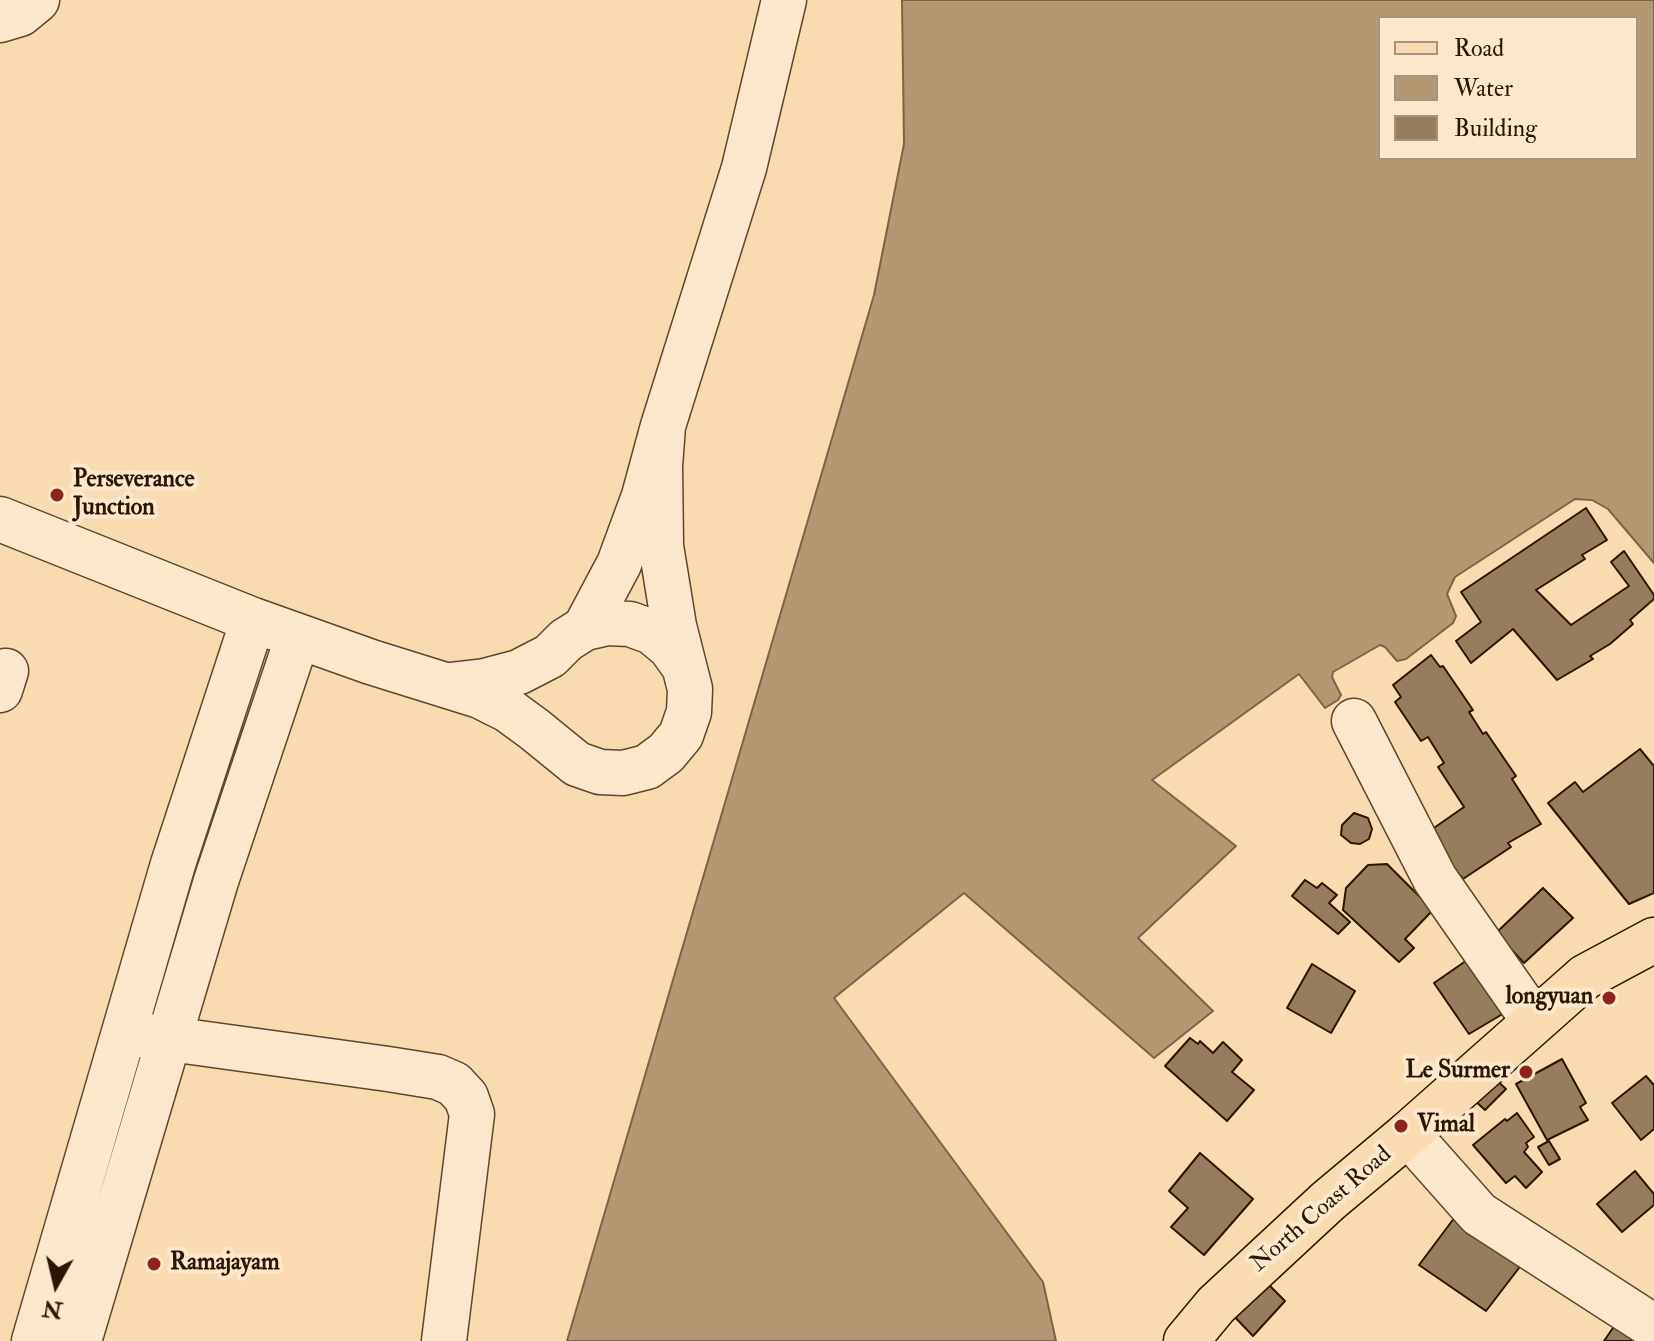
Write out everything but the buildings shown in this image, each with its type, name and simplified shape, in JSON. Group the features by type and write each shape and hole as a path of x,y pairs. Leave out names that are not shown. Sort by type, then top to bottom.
{"main road":[{"name":"North Coast Road","path":"1186,1341 1216,1305 1328,1201 1585,977 1654,940"}],"street":[{"path":"0,20 20,14 37,0"},
{"path":"585,628 619,564 644,496 744,168 784,0"},
{"path":"0,519 253,620 480,696 508,710 577,764 600,772 623,773 647,767 666,753 681,735 689,712 690,689 666,586 661,546 663,426"},
{"path":"34,1341 173,864 253,620"},
{"path":"450,685 485,681 519,672 550,656 566,640 585,628 607,623 630,624 652,632 670,647 683,665"},
{"path":"79,1341 221,866 298,636"},
{"path":"550,656 538,688 541,721 558,750"},
{"path":"1354,721 1435,879 1534,1021"},
{"path":"123,1032 388,1069 438,1077 454,1084 466,1097 472,1114 444,1341"},
{"path":"1408,1134 1479,1214 1654,1327"}],"water":[{"path":"902,0 1654,0 1654,563 1608,509 1592,500 1575,499 1455,577 1447,594 1456,616 1453,623 1406,659 1397,661 1380,645 1333,672 1332,677 1341,695 1325,708 1299,674 1152,780 1236,846 1138,938 1213,1011 1154,1058 964,893 834,998 1043,1282 1056,1341 567,1341 874,295 904,144"}],"place":[{"name":"Perseverance Junction","path":"57,495"},
{"name":"longyuan","path":"1609,998"},
{"name":"Le Surmer","path":"1526,1072"},
{"name":"Vimal","path":"1401,1126"},
{"name":"Ramajayam","path":"154,1264"}]}
